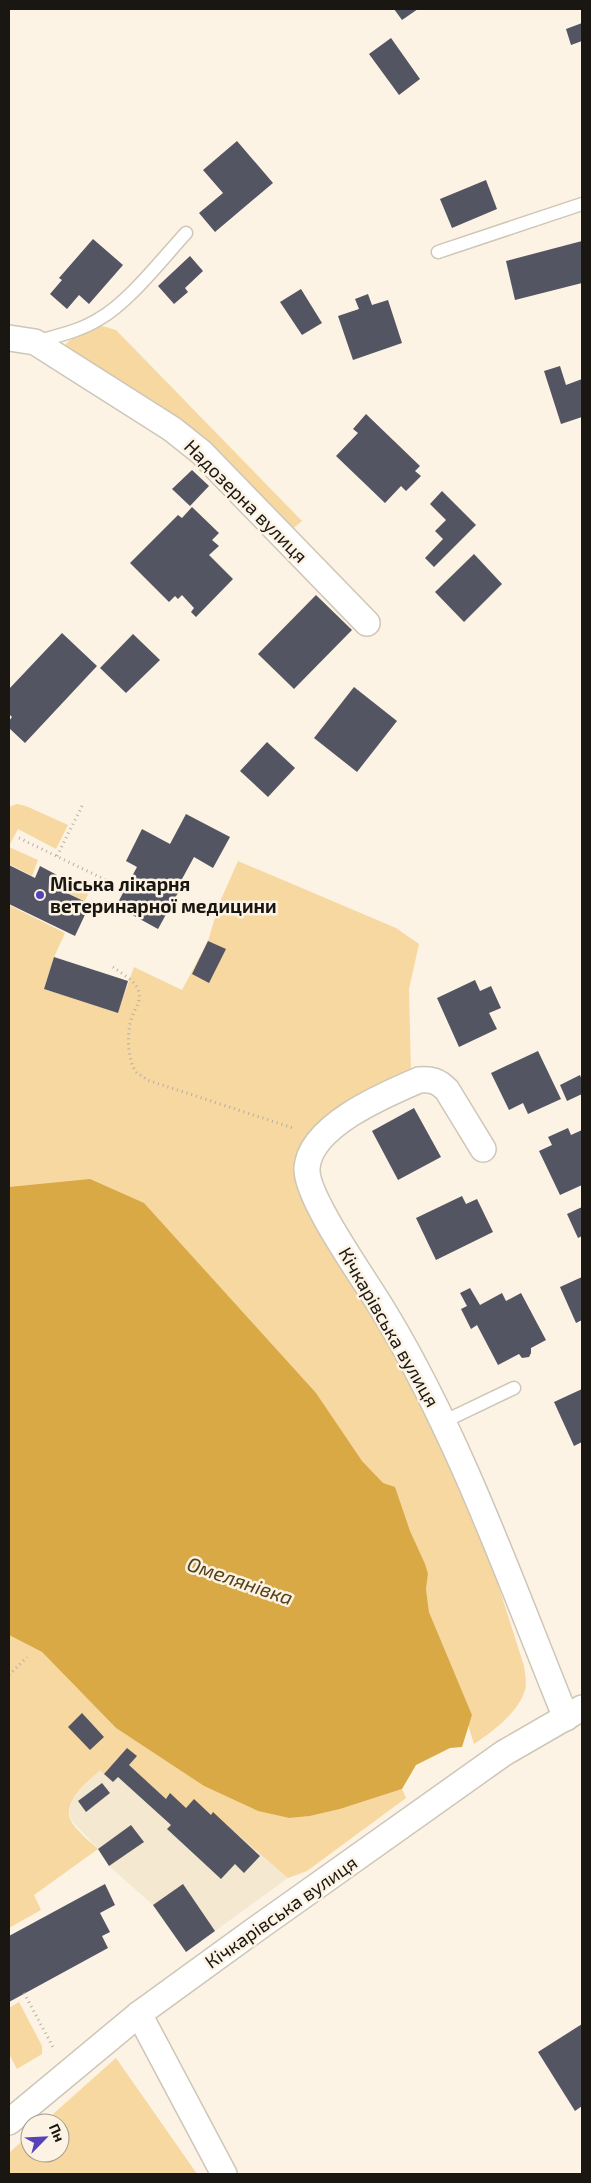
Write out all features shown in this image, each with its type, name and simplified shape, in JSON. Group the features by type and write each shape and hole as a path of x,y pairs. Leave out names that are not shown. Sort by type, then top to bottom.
{"street":[{"name":"Надозерна вулиця","path":"9,338 35,342 172,429 201,452 367,623"},
{"name":"Кічкарівська вулиця","path":"9,2122 139,2014 504,1753 574,1713 426,1384 316,1200 309,1183 307,1170 310,1154 322,1137 348,1116 419,1080 430,1079 440,1083 448,1090 483,1149"},
{"path":"139,2014 224,2174"}],"lane":[{"path":"438,252 582,204"},
{"path":"35,342 68,333 99,320 111,311 186,233"},
{"path":"443,1422 514,1388"}],"path":[{"path":"57,856 83,804"},
{"path":"19,838 108,881"},
{"path":"113,967 137,987 140,996 130,1021 129,1034 132,1063 136,1072 146,1080 322,1137"},
{"path":"9,1675 26,1657"},
{"path":"24,1993 54,2050"}],"shaded area":[{"path":"102,326 116,330 302,521 289,532 62,350 73,338"},
{"path":"17,804 26,806 68,825 56,849 18,829 9,846 9,807"},
{"path":"9,847 38,860 32,876 9,864"},
{"path":"238,861 396,928 419,944 409,989 411,1072 299,1151 403,1358 483,1537 524,1666 526,1687 517,1706 497,1727 474,1744 468,1725 472,1715 429,1612 426,1589 428,1574 9,1251 9,905 65,933 54,957 44,989 118,1012 134,967 182,990 208,941 219,904"},
{"path":"63,874 91,887 85,901 54,887 58,878"},
{"path":"9,1635 42,1652 116,1728 204,1786 258,1811 289,1818 310,1816 340,1809 402,1789 406,1798 307,1871 288,1878 213,1813 211,1815 194,1800 186,1808 171,1794 166,1799 129,1765 136,1756 127,1748 104,1774 100,1770 77,1792 70,1806 69,1814 71,1821 98,1849 34,1895 41,1910 9,1928"},
{"path":"127,1748 170,1793 194,1799 211,1814 213,1812 288,1878 186,1952 153,1905 109,1866 98,1849 71,1820 68,1807 73,1797 100,1769 104,1773"},
{"path":"19,2002 42,2046 42,2054 17,2069 9,2054 9,2008"},
{"path":"116,2058 197,2174 9,2174 9,2153 20,2143 20,2163 70,2163 70,2113 54,2113"}],"water":[{"name":"Омелянівка","path":"90,1179 144,1203 316,1393 362,1461 383,1483 395,1487 410,1531 428,1574 426,1589 429,1612 472,1715 462,1747 450,1748 416,1765 402,1789 340,1809 310,1816 289,1818 258,1811 204,1786 116,1728 42,1652 9,1635 9,1187"}],"building":[{"path":"394,9 418,9 402,20"},
{"path":"582,23 582,41 571,45 566,29"},
{"path":"391,38 420,79 399,95 369,54"},
{"path":"237,141 273,183 215,232 199,213 223,193 203,170"},
{"path":"486,180 497,209 452,228 440,199"},
{"path":"93,239 123,265 89,304 79,295 67,309 50,294 62,280 59,278"},
{"path":"582,241 582,283 515,300 506,261"},
{"path":"190,256 203,271 185,288 188,292 174,304 158,286"},
{"path":"301,289 322,323 302,335 280,302"},
{"path":"368,294 372,305 388,300 402,343 353,360 338,316 359,309 355,299"},
{"path":"560,366 566,385 582,379 582,417 561,424 544,371"},
{"path":"366,414 420,466 415,471 421,476 406,491 401,486 385,503 336,456 358,433 353,429"},
{"path":"192,470 209,486 190,506 172,489"},
{"path":"442,491 476,525 434,567 425,558 443,539 435,531 446,520 430,504"},
{"path":"192,507 219,533 212,540 219,546 209,555 233,579 196,617 191,612 194,608 182,595 178,599 175,596 169,602 130,563 178,515 182,518"},
{"path":"474,554 502,584 464,622 435,592"},
{"path":"316,595 352,630 294,689 258,654"},
{"path":"62,633 97,666 25,743 9,728 9,721 12,717 9,714 9,689"},
{"path":"133,634 160,660 126,693 100,668"},
{"path":"354,687 397,721 357,772 314,738"},
{"path":"267,742 295,768 268,797 240,771"},
{"path":"186,814 230,837 213,868 194,857 182,879 185,880 158,929 116,906 137,867 126,861 142,829 170,844"},
{"name":"Міська лікарня ветеринарної медицини","path":"9,865 35,878 40,866 57,875 52,886 90,904 75,936 9,904"},
{"path":"208,941 226,949 209,983 192,974"},
{"path":"54,957 128,981 118,1013 44,989"},
{"path":"475,980 480,991 491,986 501,1008 489,1013 497,1029 459,1047 437,998"},
{"path":"538,1051 561,1099 528,1114 523,1103 509,1110 491,1073"},
{"path":"580,1075 582,1094 567,1101 560,1085"},
{"path":"414,1108 441,1157 398,1180 372,1131"},
{"path":"568,1128 571,1135 582,1130 582,1185 560,1195 539,1151 552,1145 548,1137"},
{"path":"462,1196 466,1204 477,1199 493,1232 436,1260 416,1218"},
{"path":"582,1207 582,1236 578,1238 567,1214"},
{"path":"582,1277 582,1320 576,1323 560,1287"},
{"path":"470,1288 480,1305 502,1293 506,1301 521,1293 546,1340 531,1348 529,1357 522,1358 519,1354 498,1365 477,1325 471,1329 461,1309 467,1306 460,1293"},
{"path":"582,1389 582,1442 574,1446 554,1402"},
{"path":"82,1713 104,1737 90,1750 68,1727"},
{"path":"127,1748 137,1756 129,1765 166,1799 170,1793 186,1808 194,1799 211,1815 213,1812 260,1856 244,1873 235,1864 221,1879 167,1829 171,1825 118,1777 113,1782 104,1774"},
{"path":"102,1783 110,1793 86,1812 78,1801"},
{"path":"131,1825 144,1842 109,1866 98,1849"},
{"path":"105,1884 115,1905 100,1913 110,1932 102,1936 108,1948 9,2002 9,1936"},
{"path":"183,1884 215,1931 186,1952 153,1905"},
{"path":"582,2024 582,2106 575,2111 538,2052"}],"place":[{"name":"Міська лікарня ветеринарної медицини","path":"40,895"}]}
